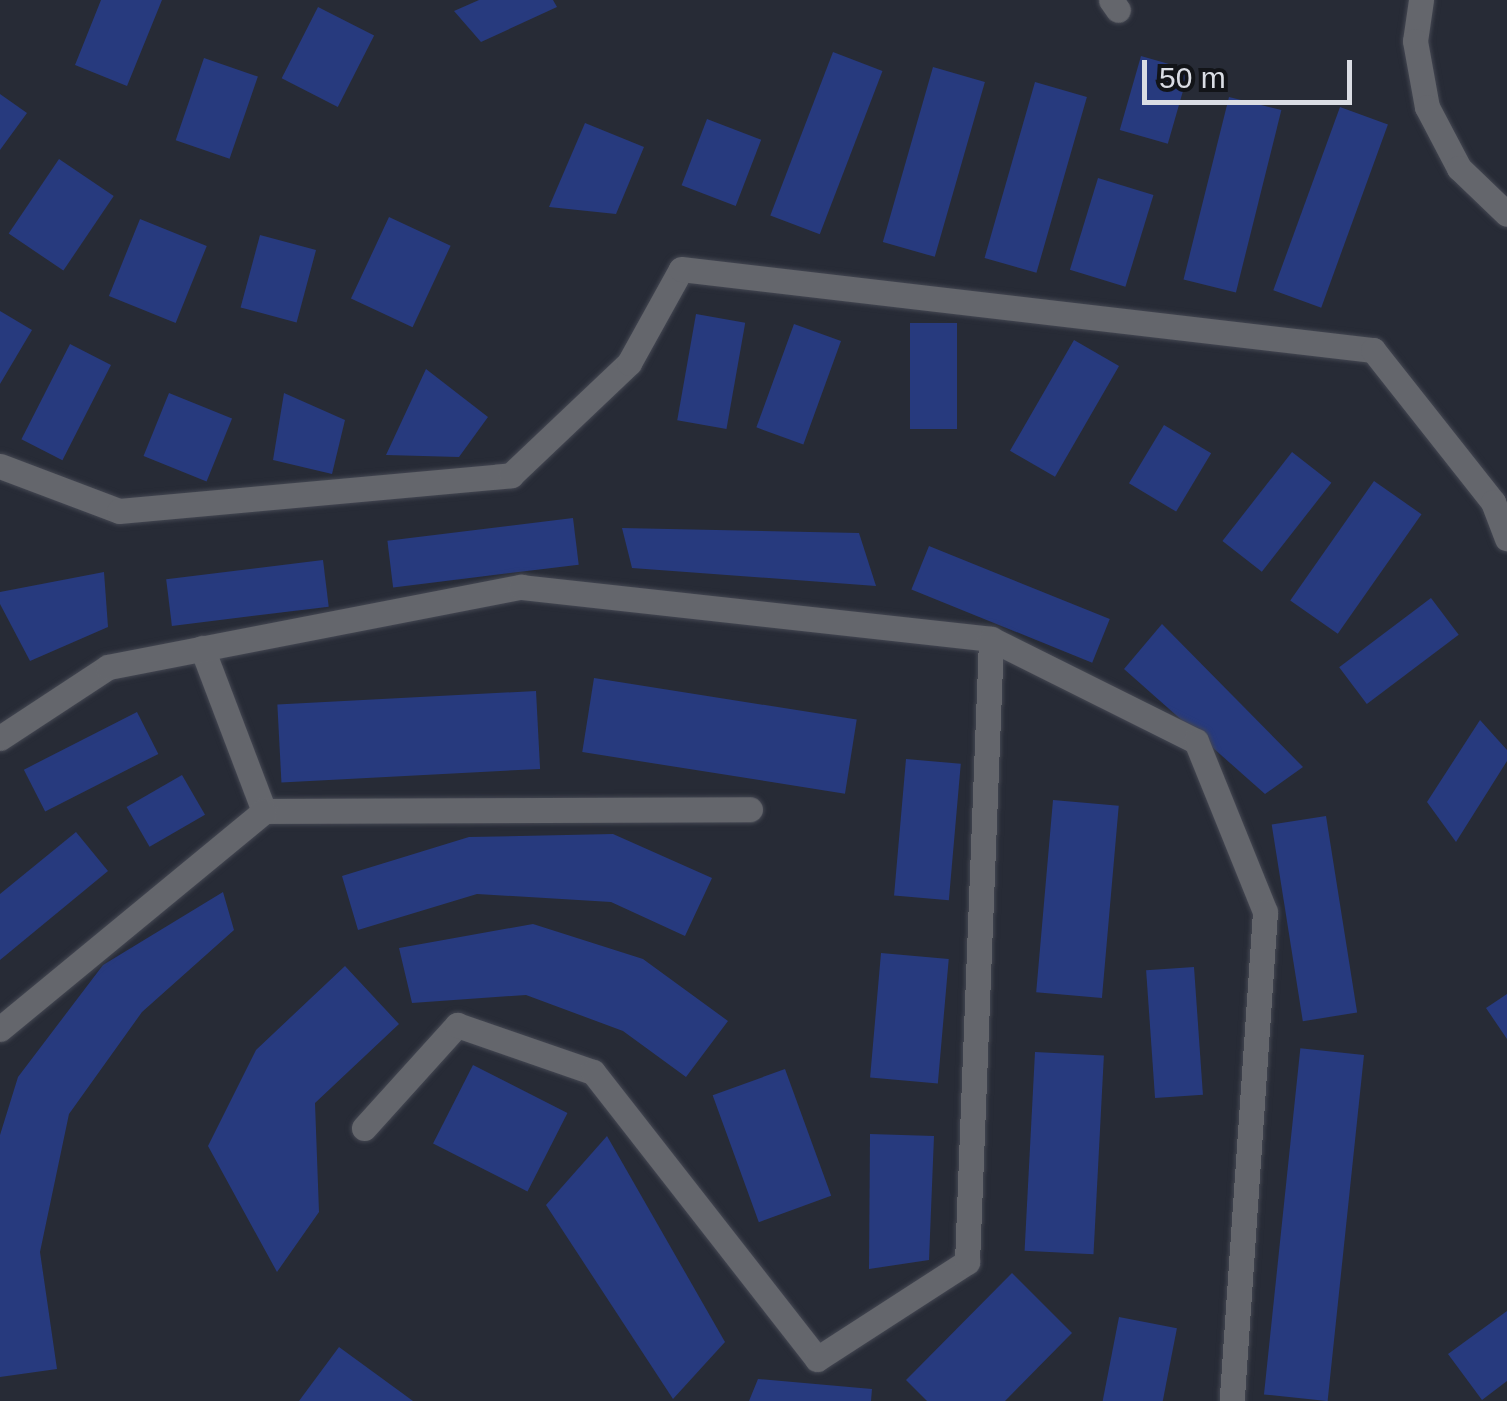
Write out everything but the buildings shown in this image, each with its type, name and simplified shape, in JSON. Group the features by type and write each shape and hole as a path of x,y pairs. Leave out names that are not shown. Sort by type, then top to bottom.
{"street":[{"path":"1421,0 1415,41 1426,108 1458,168 1507,214"},
{"path":"0,466 118,511 510,474 629,363 681,269 1373,350 1493,502 1507,538"},
{"path":"0,738 108,666 521,587 991,639 1196,741 1265,912 1232,1401"},
{"path":"364,1128 457,1025 593,1072 817,1359 967,1262 991,639"},
{"path":"202,648 264,811"},
{"path":"0,1029 264,811 750,809"}]}
